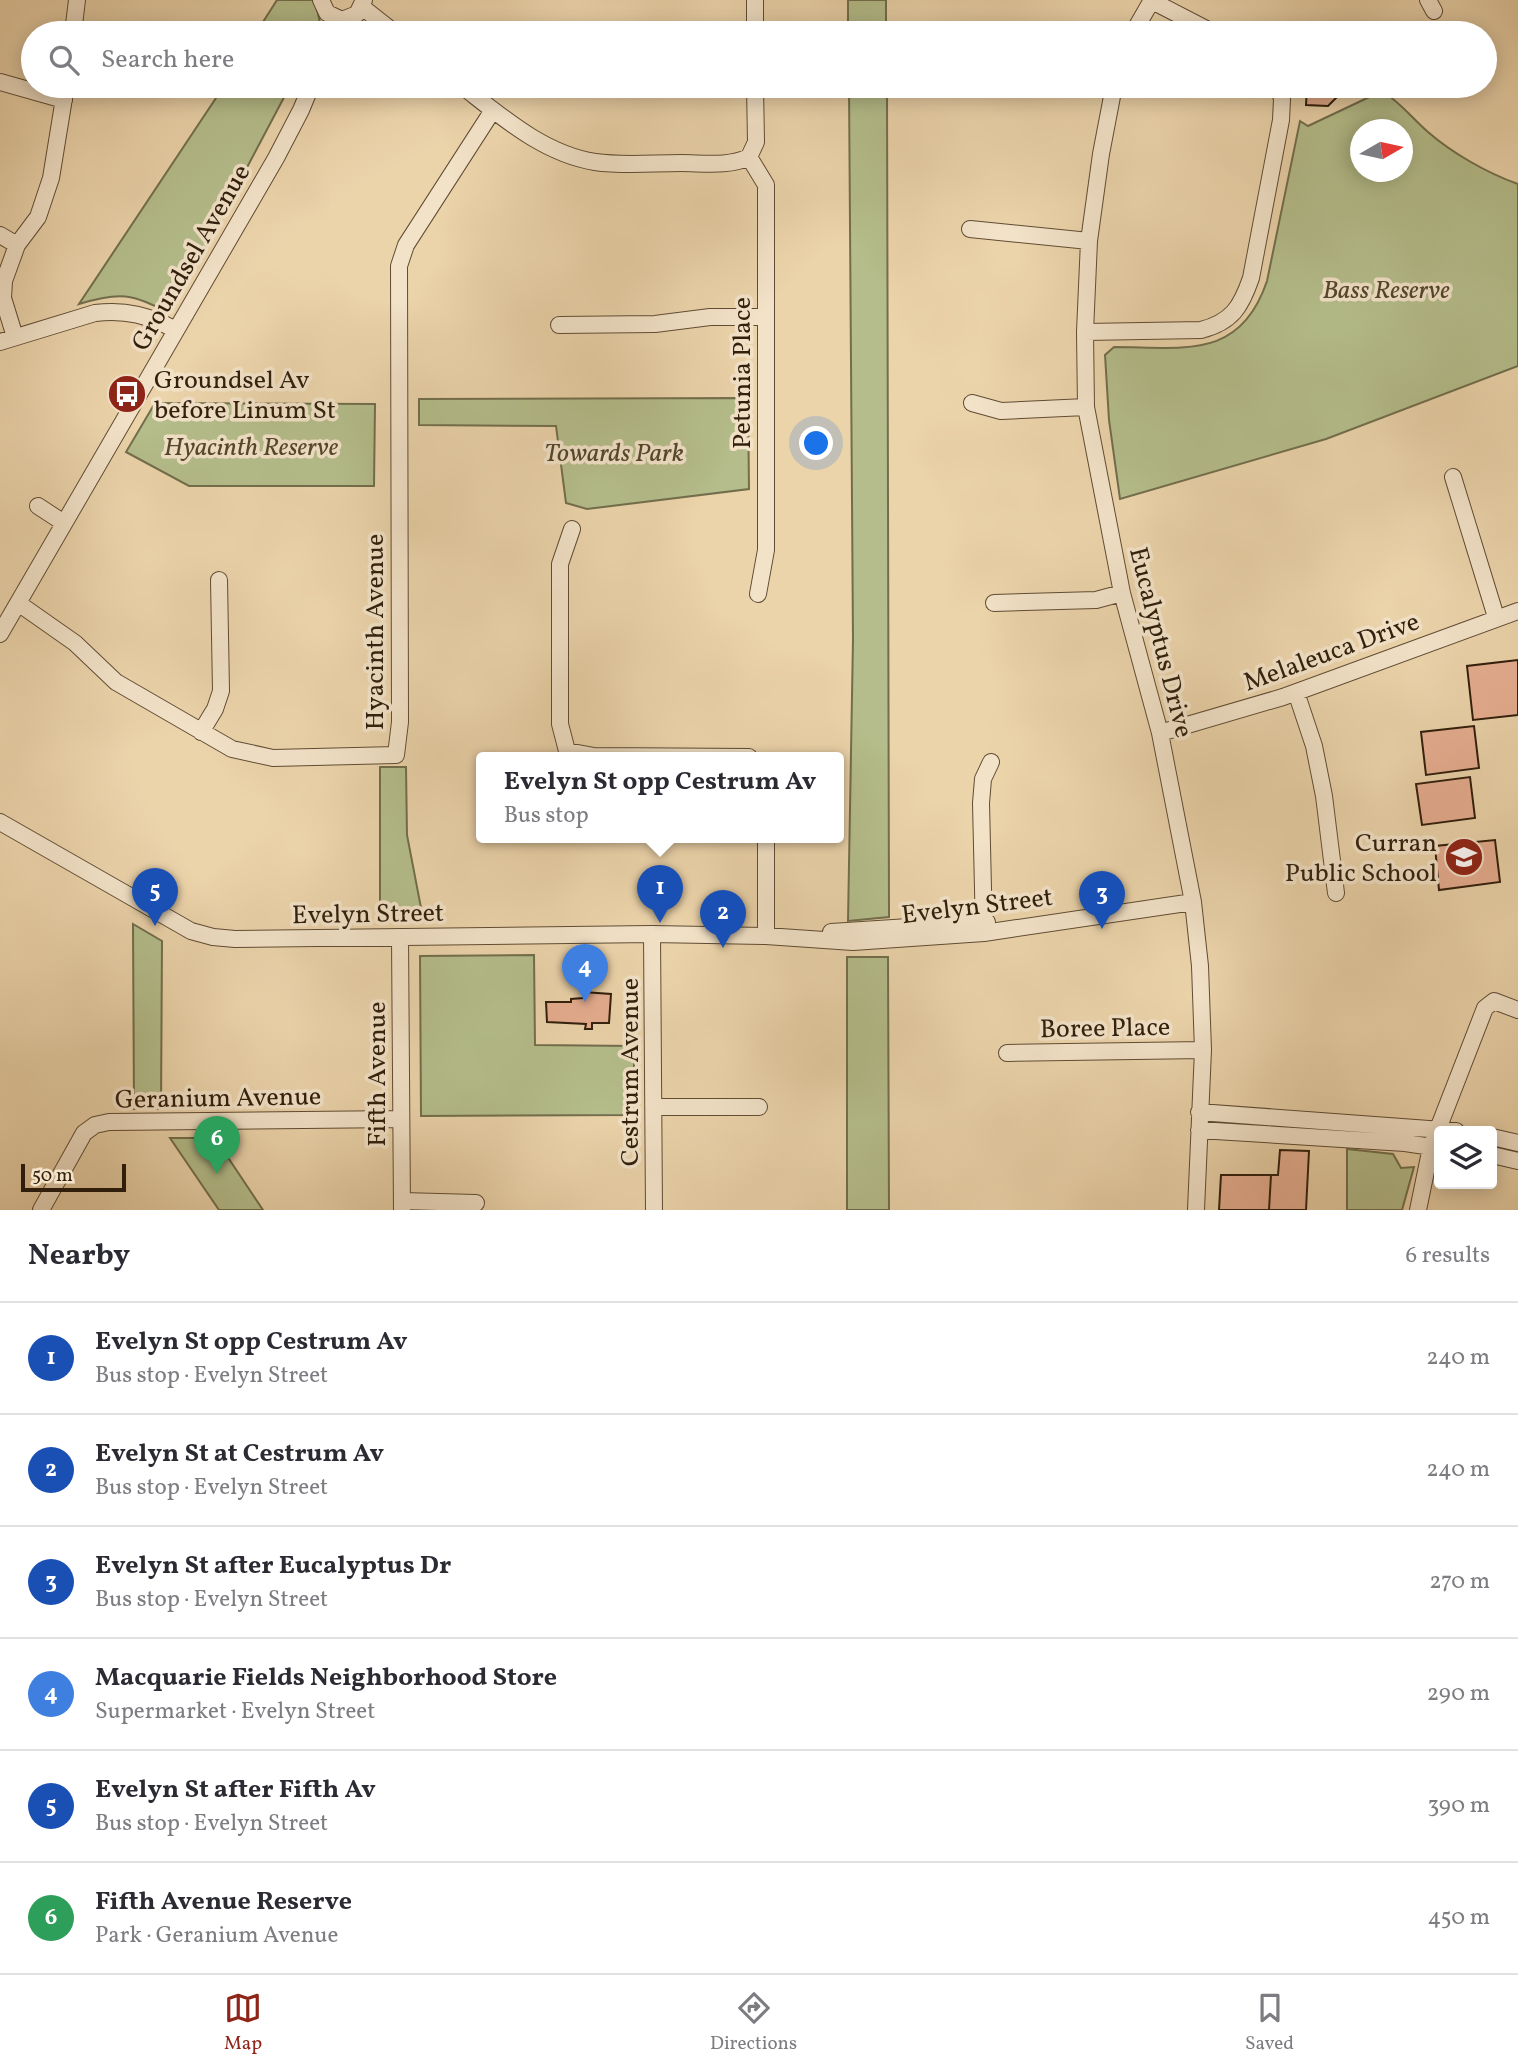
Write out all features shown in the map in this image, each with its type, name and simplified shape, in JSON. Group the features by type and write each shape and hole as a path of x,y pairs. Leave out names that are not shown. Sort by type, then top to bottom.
{"street":[{"path":"74,21 77,0"},
{"path":"321,0 330,21"},
{"path":"755,0 755,21"},
{"path":"1140,21 1152,0 1191,21"},
{"path":"345,21 363,4 382,21"},
{"path":"0,82 21,86"},
{"path":"64,98 51,178 38,217 17,245 5,281 3,298 8,339 110,311 139,313 176,330"},
{"name":"Groundsel Avenue","path":"0,634 276,158 306,98"},
{"path":"478,98 551,148 595,162 731,163 749,157 755,142 755,98"},
{"name":"Eucalyptus Drive","path":"1112,98 1101,154 1090,241 1085,332 1086,407 1122,593 1160,733 1192,896 1200,978 1203,1050 1196,1210"},
{"path":"1085,332 1201,330 1216,326 1230,317 1243,301 1251,278 1281,120 1282,98"},
{"name":"Hyacinth Avenue","path":"18,603 75,643 116,682 232,750 273,758 396,755 400,722 398,266 405,245 493,110"},
{"name":"Petunia Place","path":"749,157 766,185 766,550 758,594"},
{"path":"971,229 1090,241"},
{"path":"0,235 17,245"},
{"path":"559,325 655,324 710,317 765,317"},
{"path":"972,403 1002,411 1086,407"},
{"path":"1452,477 1496,617"},
{"path":"38,506 64,523"},
{"path":"572,529 560,564 560,724 567,751 572,752"},
{"path":"201,732 215,709 221,691 219,580"},
{"path":"994,603 1096,600 1122,593"},
{"name":"Melaleuca Drive","path":"1160,733 1296,692 1518,611"},
{"path":"1296,692 1314,746 1324,796 1336,892"},
{"path":"984,928 981,803 983,779 991,762"},
{"name":"Evelyn Street","path":"0,822 191,931 235,939 652,934 766,936 984,928 1192,896"},
{"path":"766,843 766,936"},
{"name":"Cestrum Avenue","path":"652,934 654,1210"},
{"name":"Fifth Avenue","path":"400,937 402,1205"},
{"path":"1439,1126 1485,1008 1494,1001 1518,1010"},
{"name":"Boree Place","path":"1007,1053 1203,1050"},
{"path":"654,1107 759,1107"},
{"path":"1199,1112 1434,1129"},
{"name":"Geranium Avenue","path":"41,1210 84,1133 95,1125 109,1122 401,1119"},
{"path":"1199,1130 1434,1147"},
{"path":"1497,1138 1518,1143"},
{"path":"1418,1210 1434,1151"},
{"path":"1497,1156 1518,1160"},
{"path":"402,1205 476,1203"}],"green space":[{"path":"277,0 315,0 320,21 264,21"},
{"path":"848,0 886,0 886,21 848,21"},
{"path":"216,98 284,98 170,313 126,296 105,297 79,304"},
{"path":"849,98 887,98 889,917 848,921 853,639"},
{"name":"Bass Reserve","path":"1367,98 1392,98 1428,132 1459,155 1518,184 1518,366 1326,439 1120,499 1109,420 1105,355 1114,347 1186,347 1225,337 1241,325 1256,307 1267,281 1300,121 1308,126"},
{"name":"Towards Park","path":"748,398 749,489 587,509 566,503 556,426 419,425 419,399"},
{"name":"Hyacinth Reserve","path":"155,403 375,404 374,486 189,486 126,452"},
{"path":"380,767 406,767 407,835 422,913 380,914"},
{"path":"133,924 162,941 161,1109 134,1109"},
{"path":"534,955 535,1045 634,1046 634,1115 421,1116 420,956"},
{"path":"847,957 888,957 889,1210 847,1210"},
{"path":"170,1138 215,1138 263,1210 219,1210"},
{"path":"1347,1149 1393,1154 1401,1168 1414,1167 1402,1210 1347,1210"}],"building":[{"path":"1306,98 1336,98 1328,106 1306,105"},
{"path":"1518,660 1518,715 1473,720 1467,666"},
{"path":"1474,726 1479,768 1426,775 1421,732"},
{"path":"1470,777 1475,818 1422,825 1416,784"},
{"path":"1495,840 1500,882 1439,890 1435,846"},
{"path":"583,992 611,994 609,1023 592,1023 592,1029 585,1029 586,1024 547,1022 546,1002 571,1002 571,999 583,998"},
{"path":"1280,1150 1309,1151 1306,1210 1269,1210 1271,1175 1278,1175"},
{"path":"1221,1175 1271,1175 1269,1210 1219,1210"}],"place":[{"name":"Groundsel Av before Linum St","path":"127,394"},
{"name":"Curran Public School","path":"1464,857"},
{"name":"Evelyn St opp Cestrum Av","path":"660,923"},
{"name":"Evelyn St after Fifth Av","path":"155,926"},
{"name":"Evelyn St after Eucalyptus Dr","path":"1102,929"},
{"name":"Evelyn St at Cestrum Av","path":"723,948"},
{"name":"Macquarie Fields Neighborhood Store","path":"585,1002"},
{"name":"Fifth Avenue Reserve","path":"217,1174"}]}
